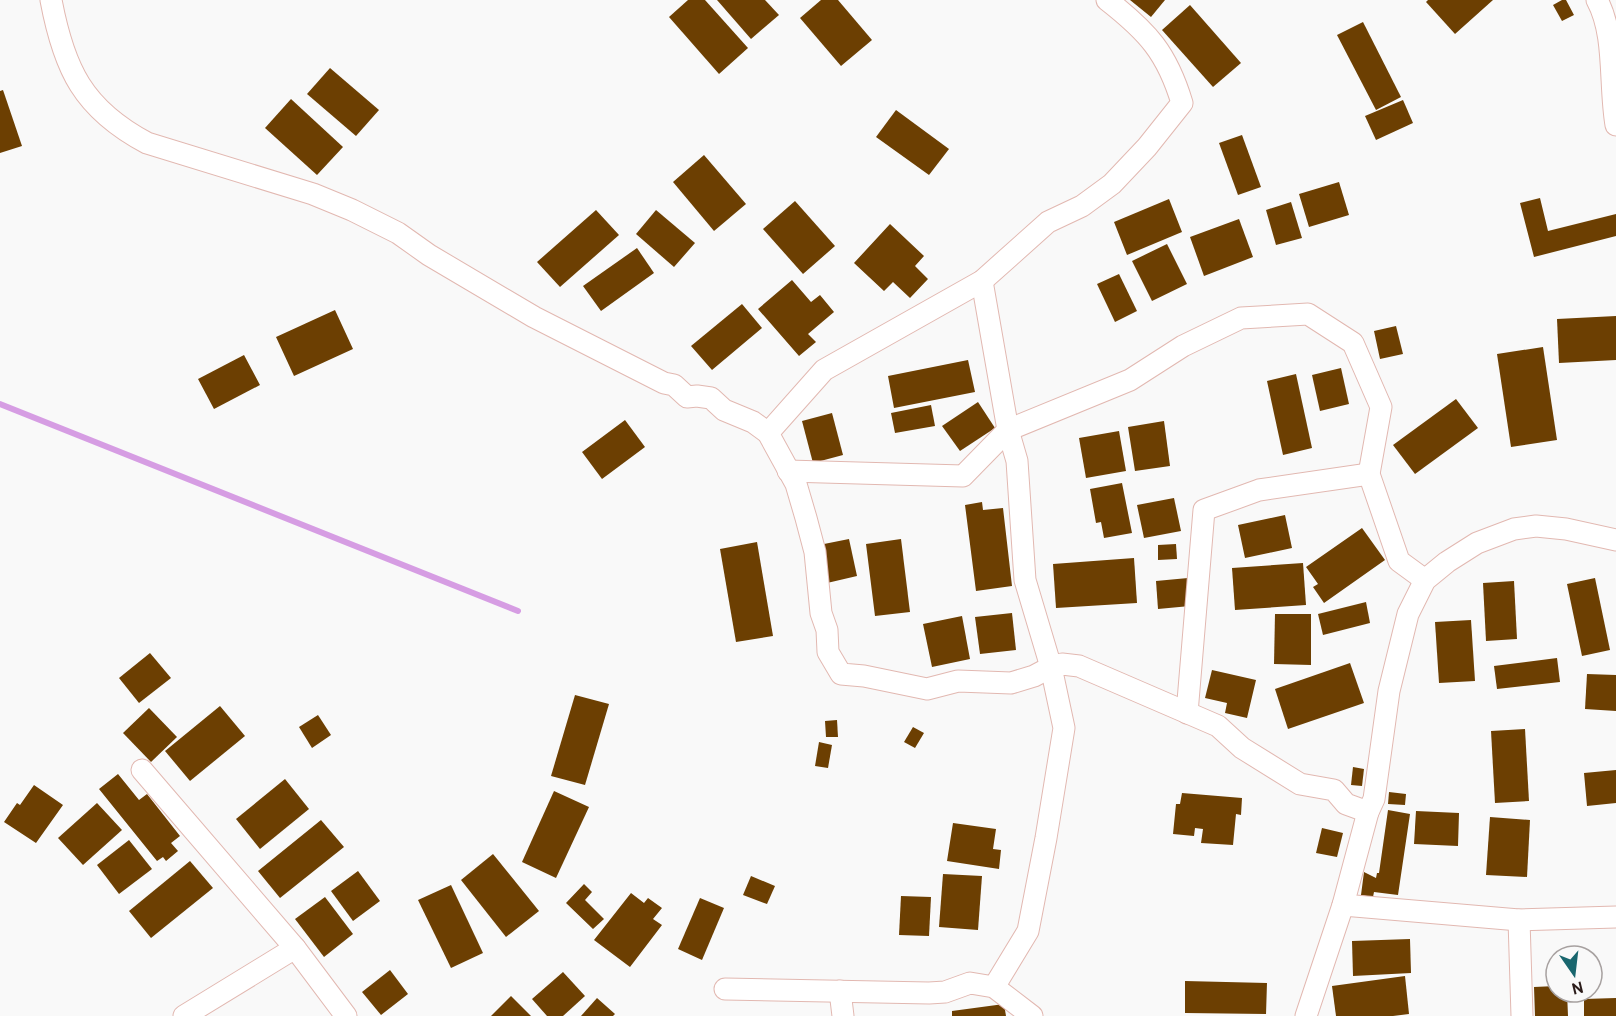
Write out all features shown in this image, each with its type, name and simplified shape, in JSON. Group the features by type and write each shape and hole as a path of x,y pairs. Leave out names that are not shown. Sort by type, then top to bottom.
{"street":[{"path":"51,0 66,59 76,80 99,109 118,127 147,143 313,194 352,210 398,233 429,255 534,316 664,383 674,385 687,397 711,398 724,410 753,422 768,433 796,484 815,552 821,613 827,630 828,652 841,674 864,676 927,689 958,681 1011,683 1062,664 1079,666 1218,726 1242,748 1300,784 1334,790 1346,804 1368,812"},
{"path":"768,433 824,370 982,281 1048,222 1082,206 1112,184 1147,147 1182,103 1175,78 1159,48 1128,16 1107,0"},
{"path":"1597,0 1608,20 1615,63 1616,125"},
{"path":"982,281 1008,430 1017,461 1025,580 1051,667 1064,728 1028,932 994,987"},
{"path":"789,471 963,476 1008,430 1130,380 1183,346 1241,318 1308,314 1353,344 1381,406 1369,474 1399,561 1425,580"},
{"path":"1187,713 1204,510 1259,490 1369,474"},
{"path":"1306,1016 1343,905 1368,812 1374,799 1389,691 1408,614 1425,580 1447,562 1477,543 1514,529 1536,526 1566,529 1616,540"},
{"path":"142,770 295,948 346,1016"},
{"path":"1343,905 1519,920 1616,917"},
{"path":"1519,920 1522,1016"},
{"path":"184,1016 295,948"},
{"path":"725,989 929,993 945,992 970,983 994,987 1032,1016"},
{"path":"840,991 843,1016"}],"building":[{"path":"688,0 705,0 748,48 719,74 669,17"},
{"path":"717,0 765,0 779,15 751,39"},
{"path":"821,0 838,0 872,40 841,66 800,18"},
{"path":"1130,0 1165,0 1151,17"},
{"path":"1428,0 1493,0 1455,34 1426,2"},
{"path":"1566,0 1574,15 1562,21 1553,5"},
{"path":"1190,5 1241,63 1213,87 1162,30"},
{"path":"1363,22 1401,97 1376,110 1337,35"},
{"path":"330,68 379,110 356,136 307,94"},
{"path":"3,90 22,146 0,153 0,91"},
{"path":"291,99 343,147 317,175 265,128"},
{"path":"1403,100 1413,123 1376,140 1365,116"},
{"path":"896,110 949,149 929,175 876,137"},
{"path":"1242,135 1261,187 1238,195 1219,143"},
{"path":"704,155 746,204 714,231 673,182"},
{"path":"1339,182 1349,215 1309,227 1299,194"},
{"path":"1540,198 1548,231 1616,214 1616,236 1534,257 1520,203"},
{"path":"1169,199 1182,232 1127,255 1114,222"},
{"path":"795,201 835,246 803,274 763,229"},
{"path":"1291,202 1302,238 1276,245 1266,210"},
{"path":"596,210 619,235 560,287 537,262"},
{"path":"656,210 695,243 674,267 636,234"},
{"path":"1239,219 1253,257 1204,276 1190,237"},
{"path":"890,224 924,256 915,266 928,279 910,298 893,282 884,291 854,263"},
{"path":"1167,244 1187,284 1152,301 1132,261"},
{"path":"637,248 654,273 601,311 583,286"},
{"path":"1119,274 1137,311 1115,322 1097,284"},
{"path":"792,280 811,302 820,295 834,312 808,334 816,342 799,356 758,309"},
{"path":"742,304 762,328 712,370 691,346"},
{"path":"335,310 353,349 294,376 276,337"},
{"path":"1616,316 1616,360 1559,363 1557,319"},
{"path":"1396,326 1403,354 1380,359 1374,331"},
{"path":"1543,347 1557,440 1511,447 1497,354"},
{"path":"244,355 260,385 214,409 198,379"},
{"path":"968,360 975,392 894,408 888,376"},
{"path":"1341,368 1349,404 1320,411 1312,375"},
{"path":"1296,374 1312,448 1283,455 1267,381"},
{"path":"1456,399 1478,428 1415,474 1393,445"},
{"path":"978,402 995,428 960,451 942,426"},
{"path":"931,405 935,426 895,433 891,413"},
{"path":"832,413 843,455 813,463 802,421"},
{"path":"625,420 645,447 602,479 582,452"},
{"path":"1164,421 1170,466 1135,471 1128,427"},
{"path":"1119,431 1126,471 1086,478 1079,438"},
{"path":"1122,483 1132,533 1104,538 1101,522 1096,523 1090,489"},
{"path":"1174,498 1181,531 1144,538 1137,505"},
{"path":"982,502 983,510 1003,508 1012,586 976,591 965,505"},
{"path":"1285,515 1292,548 1245,558 1238,525"},
{"path":"1362,528 1385,560 1324,603 1313,587 1318,584 1306,567"},
{"path":"849,539 857,576 827,583 819,545"},
{"path":"901,539 910,612 875,616 866,544"},
{"path":"757,542 773,636 736,642 720,549"},
{"path":"1176,544 1177,559 1158,560 1158,545"},
{"path":"1134,558 1137,603 1056,608 1053,564"},
{"path":"1303,563 1306,605 1235,610 1232,568"},
{"path":"1188,578 1190,606 1158,609 1156,581"},
{"path":"1595,578 1610,650 1582,656 1567,584"},
{"path":"1514,581 1517,639 1486,641 1483,583"},
{"path":"1366,602 1370,623 1323,635 1318,614"},
{"path":"1012,613 1016,650 980,654 975,617"},
{"path":"1275,614 1311,614 1311,665 1274,664"},
{"path":"962,616 970,659 932,667 923,624"},
{"path":"1471,620 1475,681 1439,683 1435,622"},
{"path":"150,653 171,678 139,703 119,678"},
{"path":"1557,658 1560,682 1497,689 1494,666"},
{"path":"1350,663 1364,703 1288,729 1275,689"},
{"path":"1212,670 1256,680 1247,718 1225,713 1227,703 1205,698"},
{"path":"1587,674 1616,675 1616,711 1585,709"},
{"path":"575,695 609,704 585,785 551,776"},
{"path":"220,706 245,736 190,781 165,751"},
{"path":"149,708 177,737 151,762 123,733"},
{"path":"318,715 331,735 312,748 299,727"},
{"path":"837,720 838,737 826,737 825,721"},
{"path":"913,727 924,733 915,748 904,742"},
{"path":"1525,729 1529,801 1495,803 1491,731"},
{"path":"819,742 832,745 828,768 815,766"},
{"path":"1353,767 1364,769 1362,786 1351,785"},
{"path":"1616,770 1616,803 1587,806 1584,773"},
{"path":"118,774 139,800 147,794 180,836 171,843 178,851 166,861 163,857 157,861 99,789"},
{"path":"285,779 309,809 260,849 236,819"},
{"path":"34,785 63,805 36,843 4,822 17,803 20,805"},
{"path":"554,791 589,807 556,878 522,862"},
{"path":"1389,792 1406,794 1405,805 1388,804"},
{"path":"1182,793 1242,798 1241,815 1236,814 1233,845 1201,843 1203,829 1195,828 1194,836 1173,834 1176,804 1180,804"},
{"path":"97,803 122,830 83,865 58,838"},
{"path":"1388,810 1410,814 1398,895 1374,892 1373,897 1361,895 1364,872 1376,878 1379,873"},
{"path":"1416,811 1459,813 1458,846 1414,844"},
{"path":"1490,817 1530,820 1527,877 1486,875"},
{"path":"321,820 344,847 280,898 258,871"},
{"path":"953,823 996,829 993,849 1001,850 999,869 947,861"},
{"path":"1322,828 1343,833 1337,857 1316,853"},
{"path":"129,840 152,869 119,894 97,865"},
{"path":"493,854 539,911 506,937 461,880"},
{"path":"190,861 213,888 151,938 129,911"},
{"path":"358,871 380,901 353,921 331,891"},
{"path":"943,874 982,876 978,930 939,927"},
{"path":"751,876 775,886 767,904 743,895"},
{"path":"584,884 592,892 585,900 604,919 593,929 566,903"},
{"path":"451,885 483,953 451,968 418,900"},
{"path":"631,893 644,903 648,898 662,908 653,919 662,925 630,967 594,940"},
{"path":"901,896 931,897 929,936 899,935"},
{"path":"325,897 353,934 324,957 295,919"},
{"path":"700,898 724,908 702,960 678,949"},
{"path":"1410,939 1411,973 1353,976 1352,941"},
{"path":"390,970 408,994 381,1015 362,992"},
{"path":"563,972 585,996 563,1016 547,1016 532,999"},
{"path":"1405,976 1409,1014 1336,1016 1332,986"},
{"path":"1185,981 1267,983 1266,1014 1185,1013"},
{"path":"1534,987 1544,987 1544,1004 1568,1004 1568,1016 1535,1016"},
{"path":"511,996 531,1016 491,1016"},
{"path":"597,998 615,1014 613,1016 581,1016"},
{"path":"1604,998 1616,998 1616,1016 1584,1016 1584,1004 1604,1004"},
{"path":"1004,1004 1006,1016 952,1016 952,1011"}],"waterway":[{"path":"0,404 518,611"}]}
